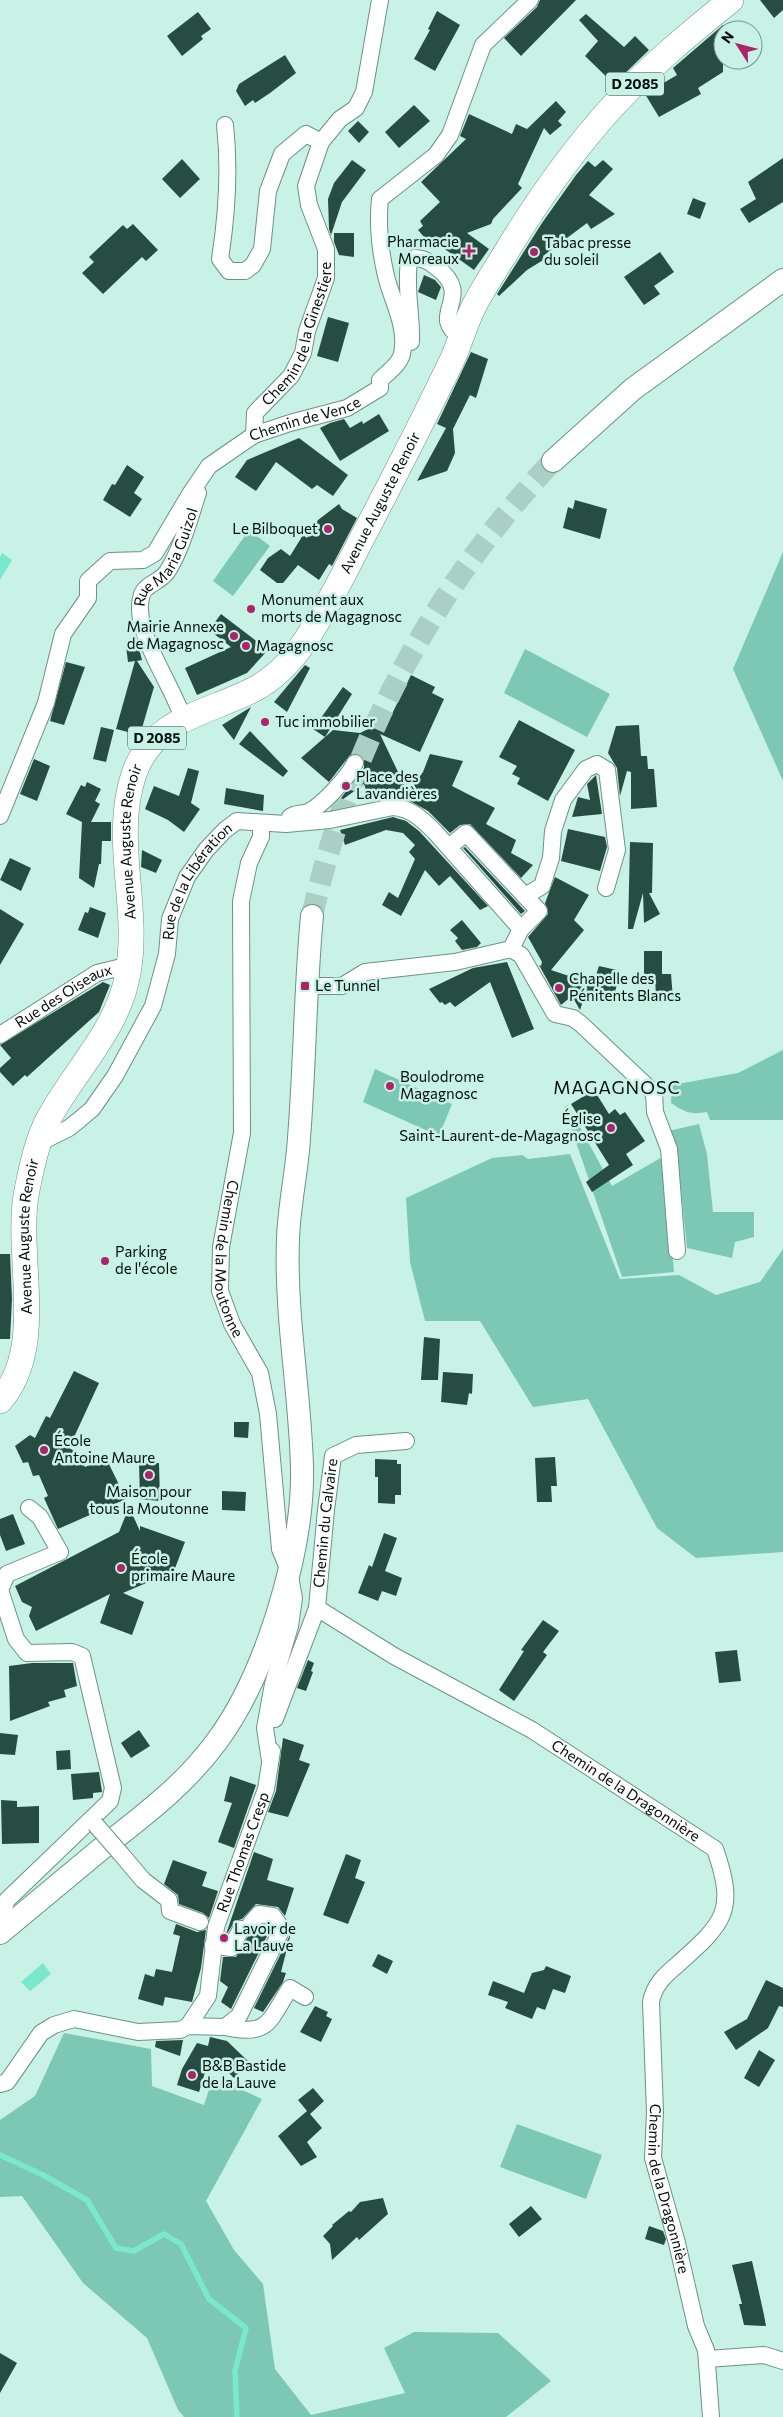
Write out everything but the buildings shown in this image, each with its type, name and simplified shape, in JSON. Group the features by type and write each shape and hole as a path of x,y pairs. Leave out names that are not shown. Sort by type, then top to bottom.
{"main road":[{"name":"Avenue Auguste Renoir","path":"0,1401 20,1366 27,1305 24,1217 26,1195 39,1143 55,1108 108,1026 124,993 130,965 131,944 126,827 128,796 136,769 144,755 163,731 184,719 260,686 288,663 309,636 420,426 462,338 474,305 523,225 566,161 614,104 687,36 732,0"},
{"path":"553,461 633,390 783,280"},
{"path":"0,1932 148,1813 188,1777 232,1719 246,1693 284,1596 299,1521 302,1469 288,1278 288,1238 300,1133 304,1074 305,986 312,916"}],"street":[{"name":"Chemin de la Ginestiere","path":"254,435 255,413 291,376 303,353 307,331 326,278 326,250 309,205 306,186 321,142 340,120 356,108 364,92 380,0"},
{"name":"Chemin de Vence","path":"0,816 46,703 63,634 88,598 88,581 110,561 143,560 155,553 209,466 254,435 290,422 347,408 367,398 380,388 380,380 394,367 402,355 402,328 386,277 377,226 380,200 436,155 450,135 483,45 530,0"},
{"path":"226,124 228,154 227,210 220,260 230,271 246,270 253,265 262,249 268,191 282,154 306,134 321,142"},
{"path":"380,388 403,374 411,351 412,319 408,271 409,262 415,258 431,262 446,274 452,284 453,301 446,316 448,326 454,334 462,338"},
{"name":"Rue Maria Guizol","path":"184,719 172,690 151,650 142,623 141,602 142,592 147,586 157,582 167,572 192,510 202,479"},
{"path":"286,824 291,815 309,812 335,790 350,773 355,763"},
{"path":"525,896 542,886 551,858 553,832 563,800 586,769 597,764 607,770 617,850 606,888"},
{"name":"Rue de la Libération","path":"39,1143 69,1128 92,1109 120,1068 153,1006 167,954 170,919 187,877 206,850 225,830 237,822 286,824 330,820 393,807 404,808 421,819 449,847 522,929"},
{"name":"Chemin de la Moutonne","path":"262,822 261,837 249,864 241,901 242,1133 221,1248 220,1291 232,1324 260,1373 268,1414 280,1549 288,1571"},
{"path":"449,847 466,833 539,911 522,929 511,949"},
{"path":"305,986 342,986 364,972 455,962 511,949 521,956 555,1014 573,1018 581,1024 654,1093 655,1112 668,1149 677,1251"},
{"name":"Rue des Oiseaux","path":"0,1034 97,973 130,965"},
{"name":"Chemin du Calvaire","path":"317,1608 333,1456 356,1444 406,1441"},
{"path":"0,1932 1,1915 7,1900 110,1801 113,1788 82,1656 72,1652 26,1653 16,1639 0,1590 8,1574 60,1552 40,1516 29,1508"},
{"path":"270,1761 265,1728 273,1684 290,1626 294,1598 288,1571"},
{"path":"270,1761 276,1714 317,1608"},
{"name":"Chemin de la Dragonnière","path":"317,1608 394,1656 532,1730 715,1849 724,1876 726,1899 721,1918 711,1935 661,1980 653,1993 651,2002 655,2112 652,2158 677,2243 696,2326 706,2350 711,2417"},
{"name":"Rue Thomas Cresp","path":"188,2026 208,1996 213,1945 208,1925 262,1802 270,1761"},
{"path":"95,1824 143,1880 169,1900 170,1911 208,1925"},
{"path":"213,1945 230,1948 246,1926 259,1914 273,1916 282,1929 239,2016 225,2027"},
{"path":"0,2084 7,2082 41,2033 54,2025 74,2019 138,2032 180,2030 188,2026 225,2027 254,2031 267,2024 290,1988 305,1997"},
{"path":"707,2359 764,2355 783,2361"}],"shaded area":[{"path":"249,530 270,546 233,596 213,581"},
{"path":"783,552 783,781 733,669"},
{"path":"2,553 12,560 0,580 0,557"},
{"path":"525,649 610,694 587,737 504,693"},
{"path":"783,1050 783,1120 710,1120 707,1112 688,1112 671,1103 672,1085 738,1073"},
{"name":"Boulodrome Magagnosc","path":"375,1069 452,1104 439,1136 363,1102"},
{"path":"568,1105 612,1186 664,1156 674,1272 622,1277 564,1107"},
{"path":"699,1124 707,1154 713,1212 754,1212 754,1237 735,1242 732,1258 687,1248 678,1161 668,1131"},
{"path":"570,1154 620,1279 679,1275 716,1295 760,1282 783,1249 783,1552 696,1558 657,1528 588,1399 533,1407 480,1321 425,1321 410,1262 406,1198 492,1158 522,1155 528,1159"},
{"path":"43,1963 51,1974 30,1991 21,1982"},
{"path":"64,2033 151,2049 152,2086 204,2105 213,2077 262,2099 206,2201 234,2250 263,2284 275,2369 311,2415 405,2393 384,2348 414,2332 498,2333 551,2381 506,2417 184,2417 178,2410 147,2338 83,2283 22,2196 0,2197 0,2120 35,2096"},
{"path":"517,2124 602,2155 586,2199 500,2167"}],"waterway":[{"path":"0,2155 43,2175 87,2200 116,2248 134,2251 164,2234 181,2244 209,2299 246,2328 235,2371 237,2417"}],"tunnel":[{"path":"312,916 329,852 349,790 373,730 401,672 433,616 469,562 509,510 553,461"}],"place":[{"name":"Pharmacie Moreaux","path":"469,251"},
{"name":"Tabac presse du soleil","path":"534,252"},
{"name":"Le Bilboquet","path":"328,529"},
{"name":"Monument aux morts de Magagnosc","path":"251,609"},
{"name":"Mairie Annexe de Magagnosc","path":"234,636"},
{"name":"Magagnosc","path":"246,646"},
{"name":"Tuc immobilier","path":"265,722"},
{"name":"Place des Lavandières","path":"346,786"},
{"name":"Le Tunnel","path":"305,986"},
{"name":"Chapelle des Pénitents Blancs","path":"559,988"},
{"name":"Boulodrome Magagnosc","path":"390,1086"},
{"name":"Église Saint-Laurent-de-Magagnosc","path":"611,1128"},
{"name":"Parking de l'école","path":"105,1261"},
{"name":"École Antoine Maure","path":"44,1450"},
{"name":"Maison pour tous la Moutonne","path":"149,1475"},
{"name":"École primaire Maure","path":"121,1568"},
{"name":"Lavoir de La Lauve","path":"224,1938"},
{"name":"B&B Bastide de la Lauve","path":"192,2075"}],"district":[{"name":"MAGAGNOSC","path":"617,1088"}]}
